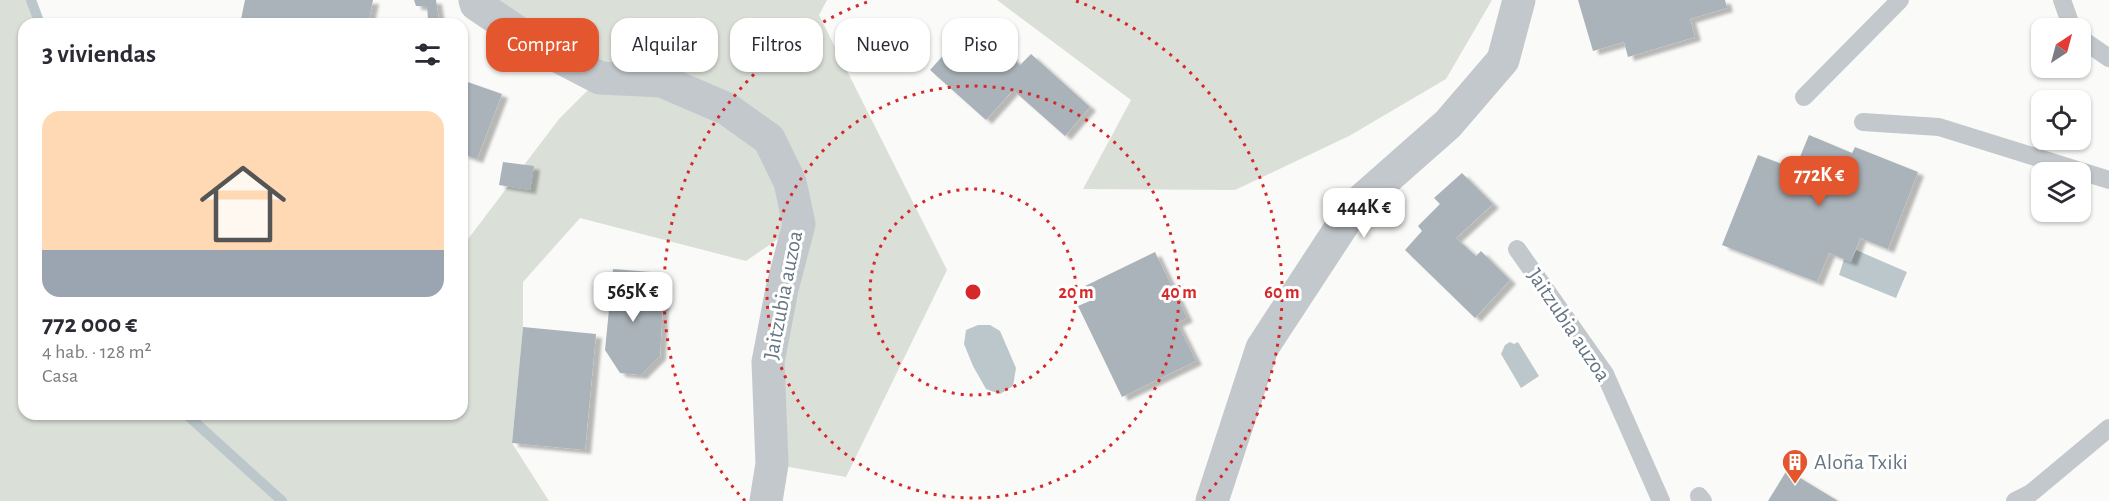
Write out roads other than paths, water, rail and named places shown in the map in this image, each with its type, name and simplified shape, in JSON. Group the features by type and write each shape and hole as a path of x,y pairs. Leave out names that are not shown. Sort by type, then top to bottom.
{"street":[{"name":"Jaitzubia auzoa","path":"475,0 477,4 538,46 600,78 662,81 727,109 769,139 790,182 799,224 782,289 768,362 772,464 766,501"},
{"path":"1212,501 1263,348 1355,206 1448,124 1503,60 1519,0"}],"lane":[{"path":"1804,97 1900,0"},
{"path":"2062,0 2068,18"},
{"path":"2091,46 2109,58"},
{"path":"1863,122 1939,127 2109,180"},
{"name":"Jaitzubia auzoa","path":"1518,249 1605,374 1661,501"},
{"path":"2015,501 2031,493 2109,428"}],"waterway":[{"path":"31,0 38,18"},
{"path":"193,420 282,501"}],"place":[{"name":"Aloña Txiki","path":"1795,485"}]}
